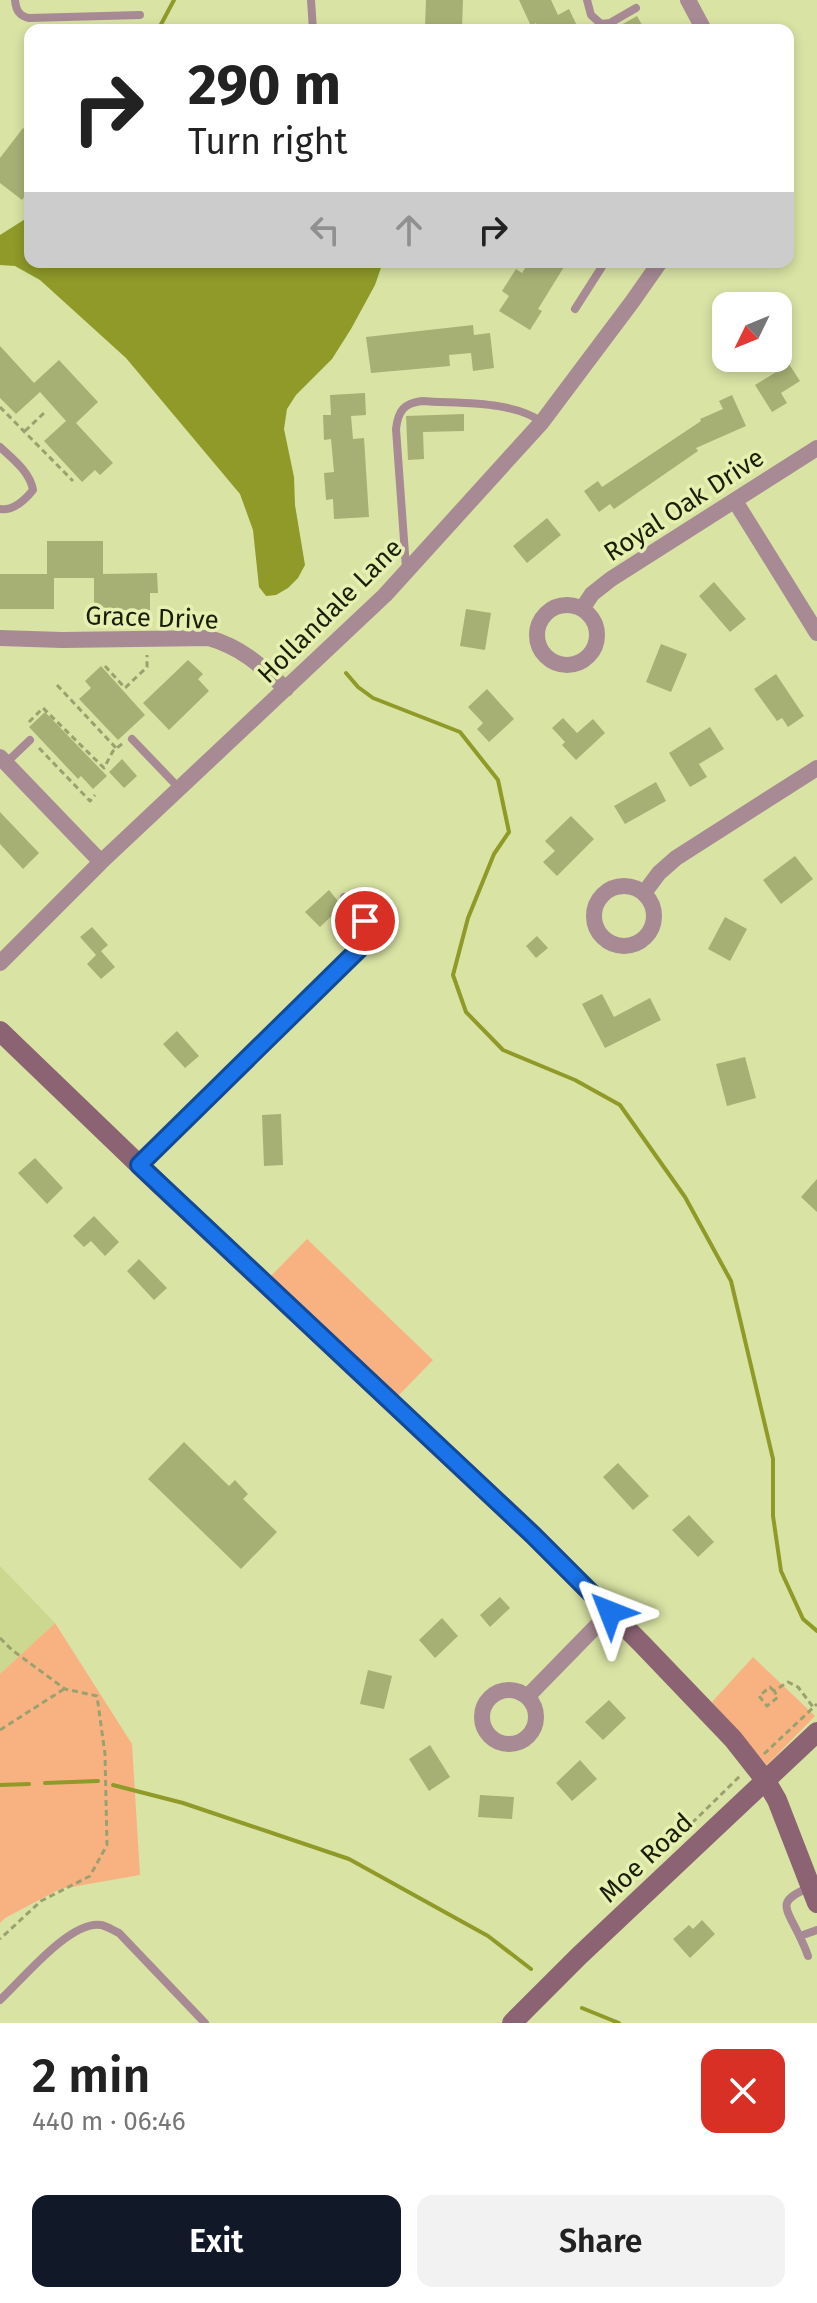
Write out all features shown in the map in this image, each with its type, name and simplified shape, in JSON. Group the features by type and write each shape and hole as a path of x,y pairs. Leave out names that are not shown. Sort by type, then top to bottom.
{"street":[{"path":"688,0 701,24"},
{"name":"Hollandale Lane","path":"0,963 101,862 385,595 542,422 656,268"},
{"name":"Royal Oak Drive","path":"582,609 592,594 611,579 817,448"},
{"path":"735,501 817,633"},
{"name":"Grace Drive","path":"0,638 209,638 230,644 254,660 286,689"},
{"path":"3,760 101,862"},
{"path":"644,893 659,873 676,858 817,768"},
{"path":"0,1031 533,1535 733,1739 766,1781 789,1828 814,1895"},
{"path":"527,1697 610,1612"},
{"name":"Moe Road","path":"512,2023 817,1732"}],"lane":[{"path":"15,0 17,12 29,18 140,15"},
{"path":"311,0 313,24"},
{"path":"587,0 591,15 601,24 610,23 636,8"},
{"path":"575,309 601,268"},
{"path":"406,571 396,429 402,409 411,402 422,401 515,408 530,413 542,422"},
{"path":"0,447 23,469 33,490 10,509 0,509"},
{"path":"132,739 180,788"},
{"path":"3,760 30,740"},
{"path":"139,1165 359,949 369,934 368,928 344,897"},
{"path":"808,1956 786,1907 794,1894 814,1895"},
{"path":"0,2000 63,1939 85,1927 102,1925 119,1933 205,2023"},
{"path":"800,1936 817,1930"}],"path":[{"path":"0,407 73,481"},
{"path":"25,431 44,413"},
{"path":"105,666 125,688 147,667 146,639"},
{"path":"57,685 116,748"},
{"path":"29,722 43,708 104,768 116,748 132,739"},
{"path":"30,740 90,801 95,795"},
{"path":"0,1638 65,1689 97,1696 105,1754 107,1845 90,1876 41,1901 0,1939"},
{"path":"774,1691 788,1682 793,1683 813,1707"},
{"path":"770,1687 774,1691 778,1697 767,1706 759,1696 770,1687"},
{"path":"0,1730 65,1689"}],"shaded area":[{"path":"24,220 24,268 381,268 375,285 332,359 296,395 287,409 284,429 294,477 295,505 305,565 288,588 276,595 266,596 259,587 253,530 240,494 126,358 40,280 15,266 0,265 0,235"},
{"path":"307,1239 433,1360 397,1397 271,1276"},
{"path":"0,1566 55,1623 0,1674"},
{"path":"55,1623 132,1744 140,1875 60,1889 0,1923 0,1674"},
{"path":"753,1657 815,1716 767,1765 712,1702"}],"building":[{"path":"426,0 463,0 462,24 425,24"},
{"path":"519,0 551,0 558,15 569,9 576,24 536,23 530,24"},
{"path":"637,16 642,24 623,24"},
{"path":"23,128 22,200 0,183 0,158"},
{"path":"525,268 563,268 538,309 542,311 530,330 499,311 509,296 502,291 516,269 522,273"},
{"path":"473,325 474,335 490,333 494,368 473,371 471,353 449,355 450,366 371,373 366,337"},
{"path":"0,346 34,383 59,360 98,402 76,423 113,463 100,475 95,470 82,482 44,441 66,421 40,392 16,414 0,398"},
{"path":"792,369 800,381 781,393 787,403 772,412 755,385 776,372 792,372"},
{"path":"365,393 366,415 351,416 353,439 364,438 369,517 334,519 333,499 326,500 324,473 334,472 331,439 324,440 323,415 331,415 330,395"},
{"path":"732,395 746,426 696,448 698,451 614,509 610,504 599,512 584,491 598,481 602,487 700,419 723,409 719,401"},
{"path":"464,414 464,431 423,432 424,459 408,460 406,416"},
{"path":"547,518 561,535 527,563 513,546"},
{"path":"47,541 103,541 103,574 157,573 158,593 150,593 150,610 94,610 94,578 54,578 54,609 0,609 0,574 47,574"},
{"path":"714,582 746,619 730,632 699,596"},
{"path":"466,609 491,613 485,650 460,646"},
{"path":"661,644 687,654 671,692 646,682"},
{"path":"188,660 203,674 198,679 209,691 169,730 143,703"},
{"path":"101,666 145,715 118,740 79,699 91,688 85,681"},
{"path":"776,674 804,716 788,727 782,718 777,721 754,689"},
{"path":"487,689 514,719 489,742 477,729 483,723 468,707"},
{"path":"45,712 107,776 93,789 81,776 78,779 29,727"},
{"path":"563,718 577,733 593,719 605,733 576,760 552,728"},
{"path":"710,727 724,749 699,764 707,777 690,787 669,753"},
{"path":"122,759 137,776 124,788 109,772"},
{"path":"656,782 666,801 625,824 614,806"},
{"path":"0,812 39,853 23,869 0,844"},
{"path":"571,816 594,839 557,876 543,862 555,851 545,841"},
{"path":"795,856 813,879 781,904 763,880"},
{"path":"329,890 342,906 320,927 305,912"},
{"path":"725,917 747,929 730,961 708,949"},
{"path":"92,927 108,945 101,951 115,967 101,979 87,964 96,955 80,937"},
{"path":"537,936 548,948 536,958 526,946"},
{"path":"602,994 614,1017 650,998 661,1020 605,1048 582,1004"},
{"path":"177,1031 199,1056 185,1068 163,1044"},
{"path":"745,1057 756,1098 727,1106 716,1064"},
{"path":"281,1114 283,1165 264,1166 262,1115"},
{"path":"35,1158 63,1188 47,1204 18,1173"},
{"path":"817,1179 817,1212 801,1197"},
{"path":"94,1216 119,1242 105,1256 91,1241 84,1247 73,1236"},
{"path":"139,1259 167,1288 154,1300 127,1271"},
{"path":"184,1442 229,1486 235,1480 248,1494 243,1499 277,1532 241,1569 148,1479"},
{"path":"618,1463 649,1496 633,1510 603,1477"},
{"path":"689,1515 714,1542 698,1557 672,1530"},
{"path":"500,1597 510,1608 490,1627 480,1615"},
{"path":"442,1618 458,1636 435,1658 419,1640"},
{"path":"368,1670 392,1676 384,1709 360,1704"},
{"path":"609,1700 626,1718 603,1740 585,1722"},
{"path":"430,1745 450,1777 429,1791 409,1759"},
{"path":"580,1760 597,1779 572,1801 556,1783"},
{"path":"480,1795 514,1797 512,1819 478,1817"},
{"path":"702,1920 715,1934 690,1958 673,1939 689,1925 693,1929"}],"waterway":[{"path":"161,24 174,0"},
{"path":"346,673 373,698 460,732 498,780 509,832 494,854 468,918 453,975 466,1012 503,1050 575,1080 620,1105 685,1197 731,1281 773,1459 773,1516 781,1571 803,1619 817,1631"},
{"path":"45,1783 98,1781"},
{"path":"0,1785 29,1784"},
{"path":"113,1785 183,1803 349,1859 488,1936 531,1969"},
{"path":"582,2008 619,2023"}],"route":[{"path":"365,921 369,934 359,949 139,1165 533,1535 610,1612"}]}
